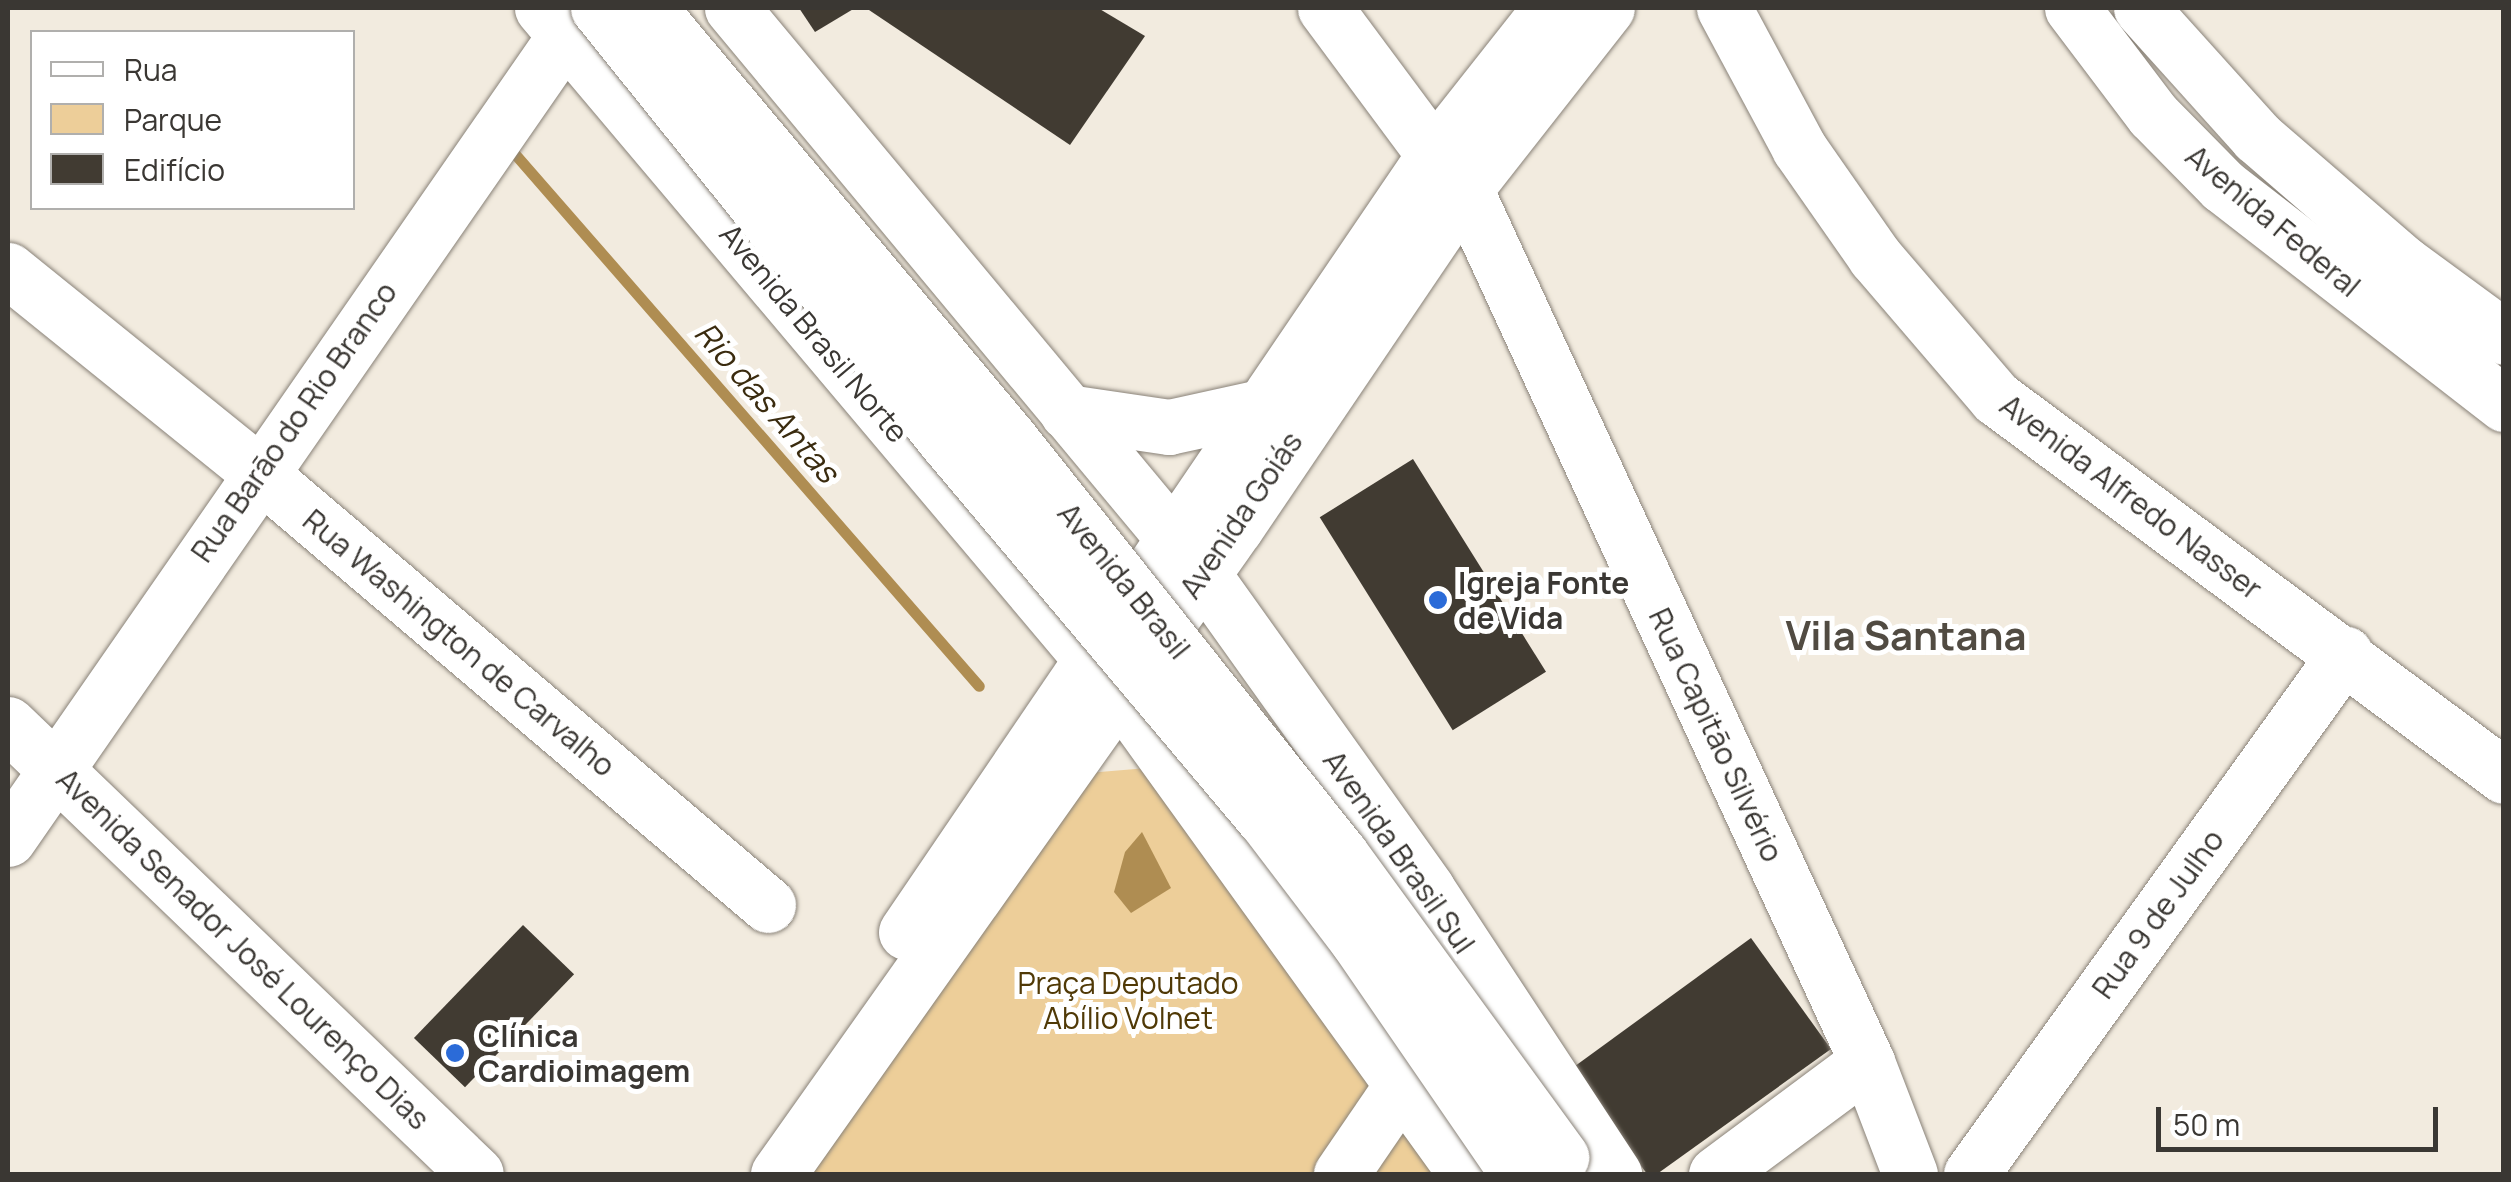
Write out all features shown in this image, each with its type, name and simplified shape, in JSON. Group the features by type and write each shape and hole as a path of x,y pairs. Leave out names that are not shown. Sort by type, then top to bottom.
{"main road":[{"name":"Avenida Brasil","path":"650,8 1010,439 1271,766 1550,1169"},
{"path":"732,8 1187,555"},
{"name":"Rua Capitão Silvério","path":"1325,8 1450,172 1867,1062 1910,1174"},
{"name":"Avenida Goiás","path":"736,1174 1187,555 1450,172 1550,8"},
{"name":"Avenida Goiás","path":"1187,555 1261,407 1450,172 1607,8"},
{"name":"Avenida Alfredo Nasser","path":"1724,8 1799,148 1864,241 1996,398 2504,776"},
{"name":"Avenida Federal","path":"2072,8 2153,115 2223,186 2504,404"},
{"name":"Avenida Federal","path":"2141,8 2257,138 2403,263 2504,338"},
{"name":"Avenida Brasil","path":"572,15 946,442 1264,818 1368,956 1550,1169"},
{"name":"Rua Barão do Rio Branco","path":"8,839 572,15"},
{"name":"Avenida Brasil Norte","path":"572,15 1102,674"},
{"path":"2223,186 2257,138"},
{"name":"Rua Washington de Carvalho","path":"8,270 258,472 768,905"},
{"path":"1067,412 1169,426 1261,407"},
{"name":"Avenida Brasil Sul","path":"1187,555 1427,889 1614,1174"},
{"name":"Rua 9 de Julho","path":"1970,1174 2345,654"},
{"path":"1102,674 1180,770 1465,1174"},
{"name":"Avenida Goiás","path":"778,1174 1064,771 1102,674"},
{"name":"Avenida Senador José Lourenço Dias","path":"8,724 476,1174"},
{"path":"1064,771 1083,758 1127,750 1180,770"},
{"path":"1716,1174 1867,1062"},
{"path":"1340,1174 1403,1082"}],"green space":[{"name":"Praça Deputado Abílio Volnet","path":"1171,766 1465,1174 788,1174 1076,774"}],"shaded area":[{"path":"1142,832 1171,888 1131,913 1114,892 1125,852"}],"building":[{"path":"799,8 855,8 815,32"},
{"path":"866,8 1098,8 1145,36 1070,145"},
{"name":"Igreja Fonte de Vida","path":"1413,459 1546,672 1453,730 1320,517"},
{"path":"523,925 574,974 465,1087 414,1038"},
{"path":"1751,938 1831,1049 1657,1174 1647,1174 1571,1069"}],"waterway":[{"name":"Rio das Antas","path":"514,153 979,686"}],"place":[{"name":"Igreja Fonte de Vida","path":"1438,600"},
{"name":"Clínica Cardioimagem","path":"455,1053"}],"district":[{"name":"Vila Santana","path":"1906,635"}]}
